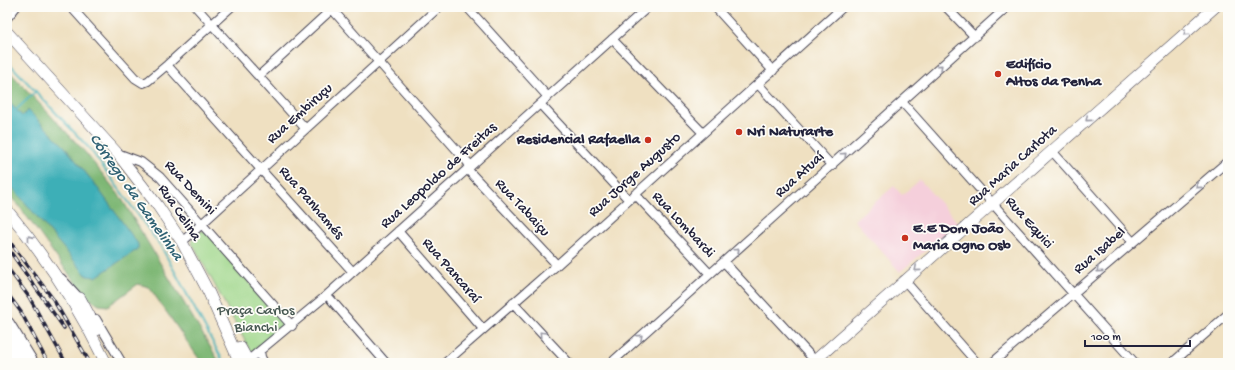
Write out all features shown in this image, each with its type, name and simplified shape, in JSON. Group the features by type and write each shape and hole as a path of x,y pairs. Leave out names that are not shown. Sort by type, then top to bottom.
{"highway":[{"path":"7,324 31,363"},
{"path":"7,344 20,363"}],"street":[{"path":"7,18 16,7"},
{"path":"71,7 135,78 143,83 148,81 167,65 231,7"},
{"path":"196,7 305,128"},
{"name":"Rua Embiruçu","path":"182,242 438,7"},
{"path":"467,7 548,97"},
{"name":"Rua Leopoldo de Freitas","path":"245,362 292,326 648,7"},
{"path":"715,7 773,71"},
{"name":"Rua Jorge Augusto","path":"445,363 557,265 843,7"},
{"path":"946,7 975,37"},
{"name":"Rua Atuaí","path":"610,363 832,166 1007,7"},
{"name":"Rua Maria Carlota","path":"815,362 904,280 1215,7"},
{"path":"258,76 331,8"},
{"name":"Rua Tabaiçu","path":"331,8 379,61 469,167 557,265"},
{"name":"Rua Demini","path":"7,32 118,153 151,168 202,223 292,326"},
{"path":"612,40 703,133"},
{"name":"Rua Panhamés","path":"167,65 262,168 353,272"},
{"path":"758,84 832,166"},
{"name":"Rua Equici","path":"902,102 1135,363"},
{"name":"Rua Lombardi","path":"540,104 710,274"},
{"path":"1052,151 1132,241"},
{"name":"Rua Celina","path":"118,153 158,206 182,242 245,362"},
{"name":"Rua Isabel","path":"992,363 1132,241 1228,161"},
{"path":"7,210 36,246 51,268 78,310 106,363"},
{"name":"Rua Pancaraí","path":"398,231 483,329"},
{"path":"724,262 815,362"},
{"path":"51,268 80,298 100,325 122,363"},
{"path":"904,280 977,363"},
{"path":"327,295 386,363"},
{"path":"80,298 114,363"},
{"path":"513,303 569,363"},
{"path":"1172,363 1228,314"},
{"path":"260,351 264,363"}],"shaded area":[{"name":"E.E Dom João Maria Ogno Osb","path":"920,180 958,223 900,272 854,220 894,186 902,195"}],"green space":[{"path":"7,69 85,152 120,196 220,363 202,363 149,287 138,284 108,306 99,305 85,296 19,206 7,193 7,181 11,185 28,110 22,116 7,100"},
{"name":"Praça Carlos Bianchi","path":"201,231 206,231 286,325 251,352 192,243 193,238"}],"water":[{"path":"7,100 22,116 28,110 65,147 97,187 138,244 138,249 96,277 87,276 7,181"}],"waterway":[{"name":"Córrego da Gamelinha","path":"7,61 90,149 162,248 224,363"},
{"path":"16,110 36,91"}],"railway":[{"path":"7,238 53,299 90,363"},
{"path":"7,247 64,328"},
{"path":"7,267 29,297 66,363"},
{"path":"7,293 21,312 48,363"}],"place":[{"name":"Edifício Altos da Penha","path":"998,74"},
{"name":"Nri Naturarte","path":"739,132"},
{"name":"Residencial Rafaella","path":"648,140"},
{"name":"E.E Dom João Maria Ogno Osb","path":"905,238"}]}
